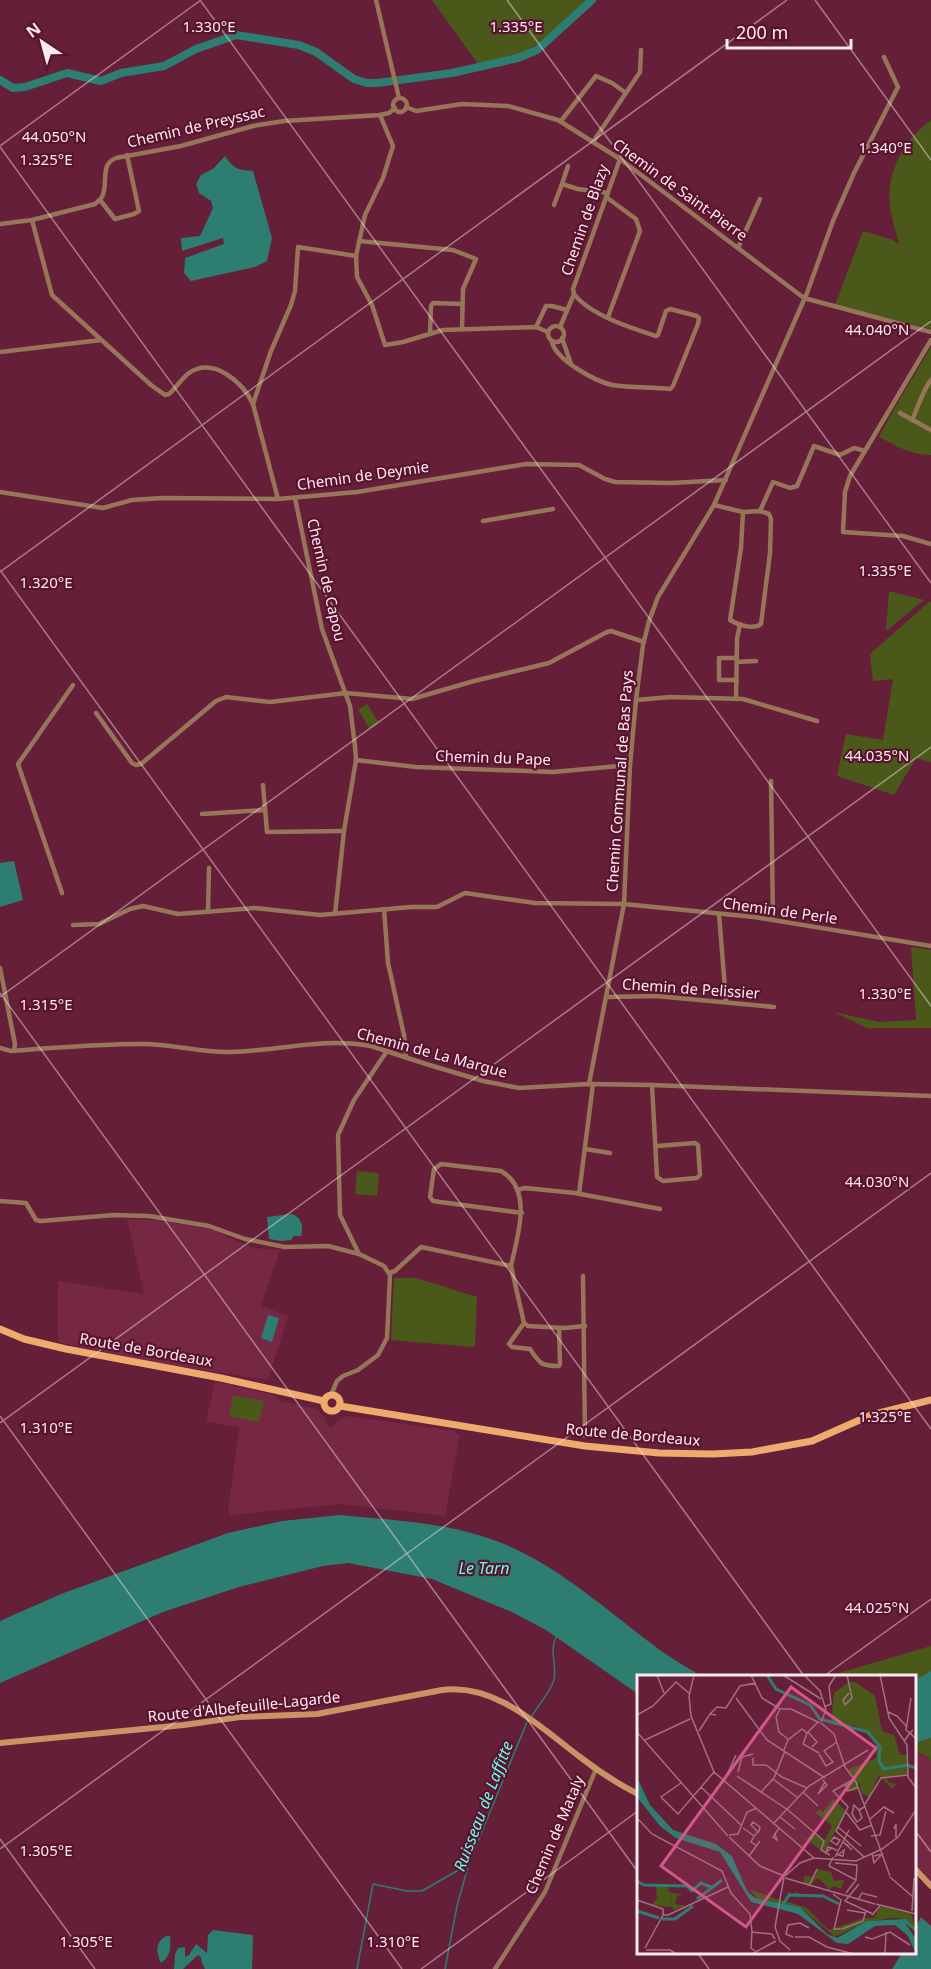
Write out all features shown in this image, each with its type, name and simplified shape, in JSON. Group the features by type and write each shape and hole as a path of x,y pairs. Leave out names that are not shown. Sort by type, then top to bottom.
{"main road":[{"name":"Route de Bordeaux","path":"0,1329 31,1341 88,1354 224,1378 324,1401"},
{"path":"332,1395 339,1398 340,1406 337,1410 328,1411 324,1401 332,1395"},
{"name":"Route de Bordeaux","path":"340,1406 585,1446 642,1452 712,1454 746,1453 812,1442 877,1413 931,1400"},
{"name":"Route de Bordeaux","path":"918,1404 931,1406"},
{"name":"Route d'Albefeuille-Lagarde","path":"0,1743 177,1726 240,1716 317,1714 461,1688 480,1692 513,1708 596,1769 637,1793"},
{"path":"916,1869 931,1886"}],"street":[{"path":"376,0 399,98"},
{"path":"593,142 640,72 641,50"},
{"name":"Chemin Communal de Bas Pays","path":"579,1194 591,1084 624,904 630,765 644,642 658,597 714,505 726,480 804,298 854,173 898,87 884,57"},
{"path":"561,121 596,76 612,82 626,93"},
{"path":"399,98 405,99 406,107 402,111 395,108 394,102 399,98"},
{"name":"Chemin de Saint-Pierre","path":"406,107 416,111 462,104 508,106 561,121 620,159 804,298 931,332"},
{"name":"Chemin de Preyssac","path":"99,200 102,198 107,166 111,160 127,155 181,146 253,126 316,117 380,115 389,113 395,108"},
{"path":"380,115 393,146 383,178 365,215 356,256 357,277 372,305 386,345 443,330 536,327 548,332 559,354 582,372 612,385 670,389 673,386 699,318 670,309 666,311 656,336 608,317 585,304 573,292"},
{"path":"0,224 32,220 95,204 99,200 115,219 134,214 139,211 127,155"},
{"name":"Chemin de Blazy","path":"560,327 620,159"},
{"path":"554,205 568,166"},
{"path":"562,184 607,195 636,219 640,231 608,317"},
{"path":"738,248 760,199"},
{"path":"32,220 52,295 151,385 165,395 173,391 190,372 210,368 221,371 241,384 253,404 278,499"},
{"path":"359,241 453,249 476,259 463,289 462,329"},
{"path":"253,404 271,351 291,305 295,291 298,247 356,256"},
{"path":"430,334 433,303 462,304"},
{"path":"536,327 546,306 567,310"},
{"path":"548,332 553,327 560,327 572,364"},
{"path":"552,342 559,342 562,338"},
{"path":"0,352 102,340"},
{"path":"931,340 850,476 845,492 843,532 903,536 931,544"},
{"path":"912,420 926,386 931,380"},
{"path":"900,413 931,430"},
{"path":"760,511 773,482 790,488 797,486 814,446 840,455 854,448 865,451"},
{"name":"Chemin de Deymie","path":"0,492 103,508 132,500 162,498 278,499 357,492 526,464 579,465 615,482 671,483 726,480"},
{"name":"Chemin de Capou","path":"295,498 322,629 350,706 356,760 344,831 335,914"},
{"path":"714,505 743,512 760,511 769,514 771,519 770,554 761,624 755,627 732,622 730,616 741,548 743,512"},
{"path":"483,521 553,509"},
{"path":"736,699 740,624"},
{"path":"96,712 129,759 136,765 141,764 216,701 226,697 270,702 346,693 412,699 549,663 611,631 644,642"},
{"path":"737,680 719,680 719,658 756,661"},
{"path":"62,893 18,764 73,685"},
{"path":"636,700 671,697 743,699 817,721"},
{"name":"Chemin du Pape","path":"356,760 416,767 553,772 630,765"},
{"path":"771,781 773,920"},
{"path":"263,785 267,832 344,831"},
{"path":"201,813 266,810"},
{"path":"208,912 209,868"},
{"name":"Chemin de Perle","path":"73,925 99,924 130,909 143,906 178,914 255,908 320,915 438,907 465,893 536,903 624,904 773,920 931,946"},
{"path":"384,909 388,963 404,1035 406,1058"},
{"path":"719,914 726,1001"},
{"path":"0,968 15,1044 14,1051"},
{"name":"Chemin de Pelissier","path":"607,997 656,996 774,1007"},
{"name":"Chemin de La Margue","path":"0,1048 14,1051 144,1044 228,1052 324,1042 354,1043 519,1088 591,1084 652,1085 931,1096"},
{"path":"359,1254 340,1215 338,1135 354,1100 387,1051"},
{"path":"652,1085 657,1178 663,1181 697,1179 700,1175 698,1145 695,1143 657,1146"},
{"path":"585,1149 610,1153"},
{"path":"522,1213 433,1201 430,1197 434,1169 441,1164 501,1171 506,1174 517,1190 522,1204 522,1213 511,1266 524,1323 528,1326 559,1328 585,1326"},
{"path":"517,1190 525,1188 579,1194 660,1209"},
{"path":"0,1201 26,1203 36,1220 41,1221 114,1215 149,1216 209,1226 245,1239 285,1246 328,1246 359,1254 384,1266 391,1282 386,1342 372,1361 343,1376 337,1382 332,1395"},
{"path":"389,1273 421,1247 511,1266"},
{"path":"583,1276 585,1436"},
{"path":"524,1323 509,1344 512,1347 530,1349 540,1364 545,1366 559,1366 560,1364 559,1328"},
{"name":"Chemin de Mataly","path":"495,1969 545,1892 596,1769"}],"shaded area":[{"path":"432,0 586,0 548,37 524,53 479,65"},
{"path":"931,120 931,329 835,305 863,231 899,244 889,194 894,170 912,138"},
{"path":"931,347 931,455 924,455 898,447 879,437"},
{"path":"889,591 924,600 886,631"},
{"path":"931,602 931,762 916,758 894,795 837,776 846,734 883,740 893,679 873,681 870,654"},
{"path":"367,704 379,723 370,729 358,710"},
{"path":"911,947 931,950 931,1028 867,1028 834,1012 879,1022 916,1020"},
{"path":"357,1171 379,1173 377,1196 355,1194"},
{"path":"127,1219 154,1220 217,1230 227,1237 255,1248 280,1250 261,1306 288,1316 268,1380 158,1363 58,1342 58,1281 144,1294"},
{"path":"394,1278 416,1278 477,1297 475,1347 391,1340"},
{"path":"215,1381 273,1395 280,1401 317,1409 328,1426 332,1427 340,1418 348,1416 456,1431 456,1434 460,1434 445,1516 339,1504 231,1515 228,1511 239,1428 206,1421"},
{"path":"233,1395 264,1401 259,1422 229,1416"},
{"path":"931,1646 931,1671 916,1679 916,1675 811,1675 839,1673"},
{"path":"931,1738 931,1761 916,1751 916,1742"},
{"path":"916,1752 928,1757 931,1761 931,1890 916,1872"}],"water":[{"path":"225,156 237,168 253,171 272,238 267,261 255,267 191,281 184,273 185,258 224,244 223,238 182,251 181,238 200,236 213,208 211,201 199,193 196,184 201,175 214,168"},
{"path":"14,861 23,900 0,907 0,863"},
{"path":"291,1214 301,1222 301,1236 281,1241 269,1239 267,1217"},
{"path":"268,1315 279,1318 272,1342 261,1338"},
{"name":"Le Tarn","path":"340,1515 415,1522 452,1528 488,1538 511,1547 554,1570 658,1648 699,1675 637,1675 637,1693 546,1630 512,1612 432,1579 348,1563 323,1566 239,1587 163,1612 0,1683 0,1621 61,1594 228,1533 282,1521"},
{"path":"931,1671 931,1738 916,1743 916,1679"},
{"path":"921,1917 931,1926 931,1969 892,1969 901,1954 916,1954 916,1927"},
{"path":"213,1930 253,1935 252,1969 205,1969 198,1955 183,1969 174,1969 175,1954 178,1948 185,1947 185,1957 196,1944 207,1953 208,1935"},
{"path":"170,1936 170,1951 161,1963 157,1948 162,1938"}],"waterway":[{"path":"0,80 13,88 25,87 67,73 101,81 121,73 164,66 196,49 236,35 299,45 316,52 354,79 367,83 452,73 518,58 537,50 592,0"},
{"name":"Ruisseau de Laffitte","path":"532,1716 553,1683 555,1674 553,1648 556,1637"},
{"name":"Ruisseau de Laffitte","path":"445,1969 457,1906 469,1863 527,1722"},
{"path":"357,1969 373,1884 407,1891 422,1891 469,1864"}]}
